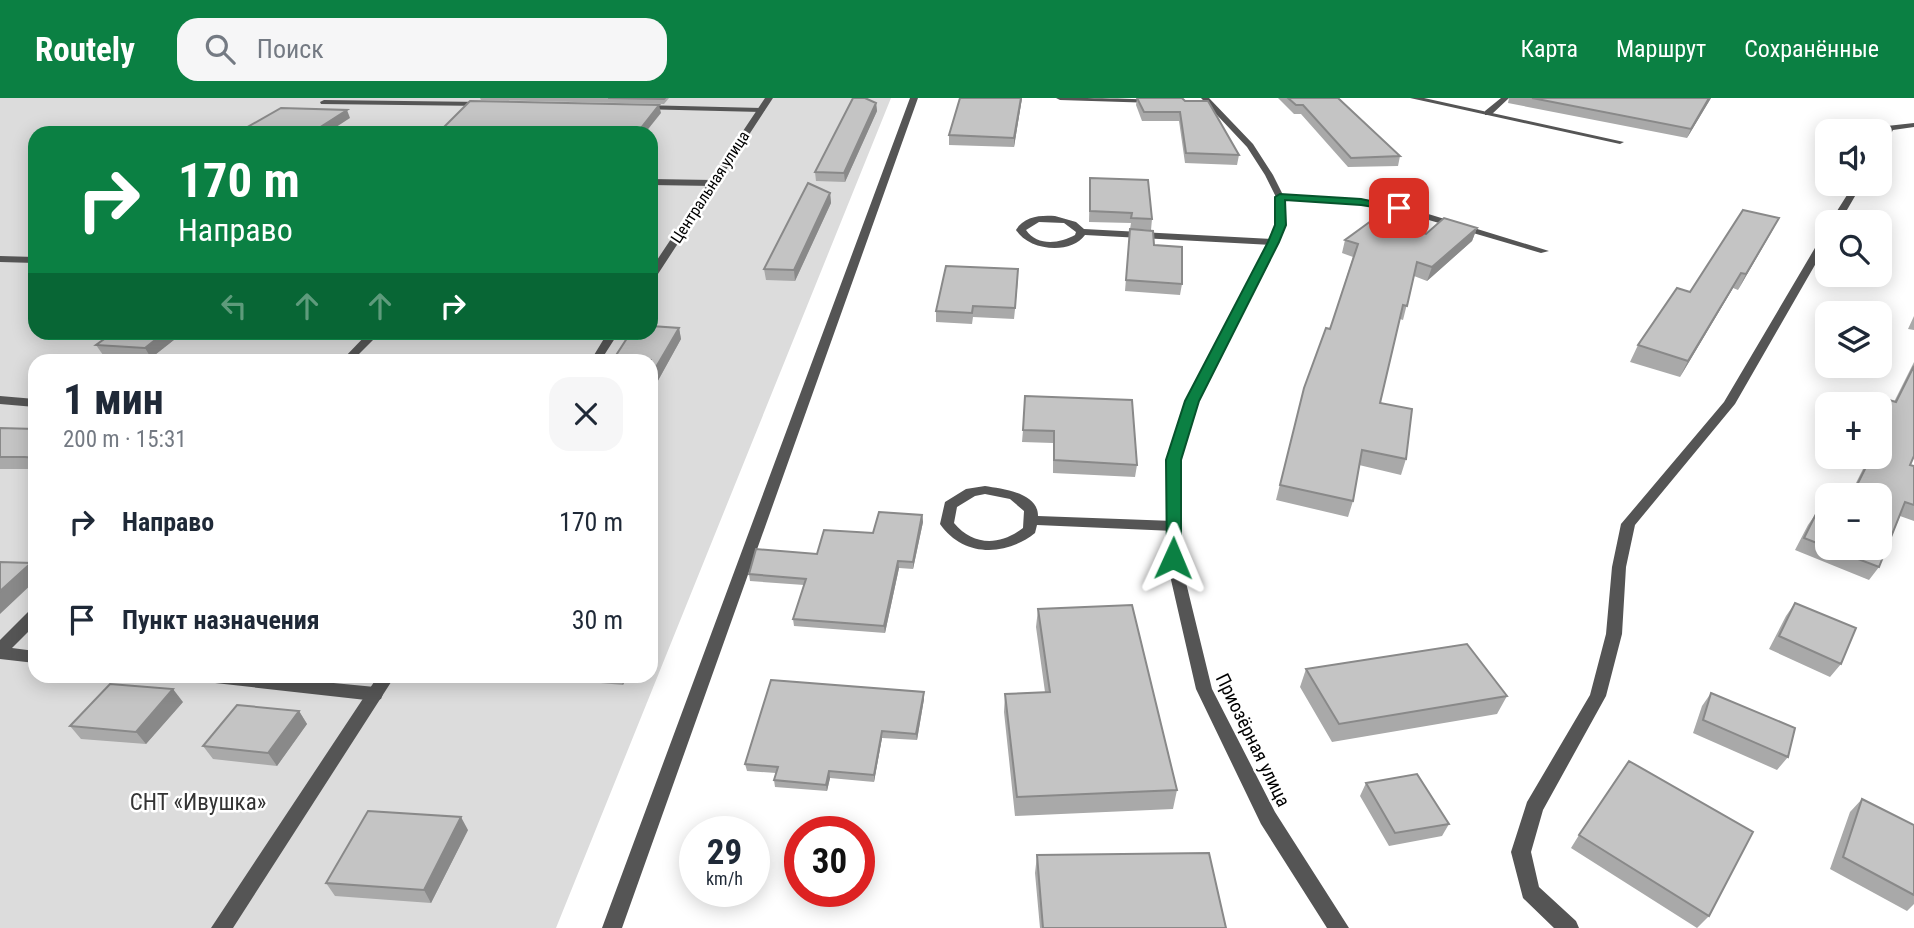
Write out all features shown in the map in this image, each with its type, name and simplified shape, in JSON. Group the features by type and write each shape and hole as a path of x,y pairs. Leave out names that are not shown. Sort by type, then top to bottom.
{"street":[{"name":"Центральная улица","path":"658,266 769,98"},
{"path":"611,928 914,98"},
{"path":"1060,98 1168,102"},
{"path":"1414,98 1620,142"},
{"path":"1488,113 1505,98"},
{"path":"324,102 471,101 498,104"},
{"path":"1203,101 1250,146 1280,197 1361,202 1399,208 1544,251"},
{"path":"636,107 761,110"},
{"path":"1892,128 1914,125"},
{"path":"658,181 713,183"},
{"name":"Приозёрная улица","path":"1280,197 1280,225 1192,401 1174,460 1173,558 1204,689 1268,818 1339,928"},
{"path":"1081,232 1074,241 1056,244 1035,242 1021,230 1029,222 1057,219 1074,224 1081,232 1273,242"},
{"path":"1569,928 1530,892 1521,852 1534,808 1598,696 1614,634 1619,567 1628,524 1729,404 1815,257"},
{"path":"0,259 28,260"},
{"path":"353,354 368,340"},
{"path":"0,400 28,402"},
{"path":"992,490 1014,495 1024,501 1031,510 1033,520 1030,530 1022,538 1009,544 986,546 964,541 953,533 947,524 946,514 950,505 959,497 971,492 992,490"},
{"path":"1033,520 1174,526"},
{"path":"0,651 28,622"},
{"path":"0,651 28,656"},
{"path":"271,683 375,694"},
{"path":"221,928 382,683"}],"green space":[{"name":"СНТ «Ивушка»","path":"0,98 891,98 658,675 658,354 28,354 28,683 655,683 556,928 0,928"}],"building":[{"path":"853,98 865,98 876,103 844,173 815,172"},
{"path":"960,98 1021,98 1014,138 949,135"},
{"path":"1137,98 1208,101 1239,155 1186,153 1180,112 1144,112"},
{"path":"1288,98 1338,98 1400,156 1351,158 1303,105 1296,105"},
{"path":"1532,98 1709,98 1691,129"},
{"path":"470,101 659,105 642,126 445,126"},
{"path":"281,108 347,110 322,126 249,126"},
{"path":"1090,178 1148,180 1152,219 1131,218 1132,213 1090,211"},
{"path":"808,183 830,193 794,270 764,269"},
{"path":"1743,210 1779,218 1746,274 1741,273 1688,361 1638,345 1677,288 1690,292"},
{"path":"1375,218 1426,234 1444,218 1477,228 1432,267 1417,262 1407,306 1403,305 1380,403 1412,409 1406,459 1362,450 1353,501 1280,485 1304,388 1326,328 1330,329 1358,244 1345,240"},
{"path":"1130,229 1153,231 1154,245 1182,247 1182,284 1126,280"},
{"path":"946,266 1018,269 1015,308 973,306 972,313 936,311"},
{"path":"658,326 679,328 658,364 658,354 617,354 626,340 658,340"},
{"path":"103,340 155,340 145,348 96,345"},
{"path":"1914,366 1914,456 1910,465 1914,466 1914,505 1905,502 1892,534 1892,483 1858,483 1865,469 1892,469 1892,401 1896,402"},
{"path":"1025,396 1132,400 1137,465 1054,460 1054,431 1023,430"},
{"path":"0,428 28,429 28,457 0,457"},
{"path":"879,512 922,515 913,562 898,561 884,626 793,619 806,579 749,574 756,549 817,554 824,530 873,533"},
{"path":"1815,516 1815,542 1804,538"},
{"path":"1861,560 1882,560 1879,567"},
{"path":"0,562 28,563 28,566 0,591"},
{"path":"1795,603 1856,628 1841,664 1779,636"},
{"path":"1132,605 1177,790 1017,797 1005,694 1050,692 1038,609"},
{"path":"1467,644 1507,696 1339,724 1306,669"},
{"path":"771,680 924,692 916,734 882,731 874,775 829,771 826,785 774,780 778,767 745,764"},
{"path":"110,684 173,689 136,732 70,726"},
{"path":"1711,693 1795,728 1788,757 1703,720"},
{"path":"237,705 299,711 268,753 203,746"},
{"path":"1629,761 1753,832 1709,916 1579,835"},
{"path":"1417,774 1449,824 1395,833 1366,783"},
{"path":"1862,799 1914,825 1914,895 1843,857"},
{"path":"368,811 461,817 424,890 326,883"},
{"path":"1209,853 1226,928 1043,928 1037,855"}],"route":[{"path":"1173,558 1174,460 1192,401 1262,267 1280,225 1280,197 1361,202 1399,208"}]}
